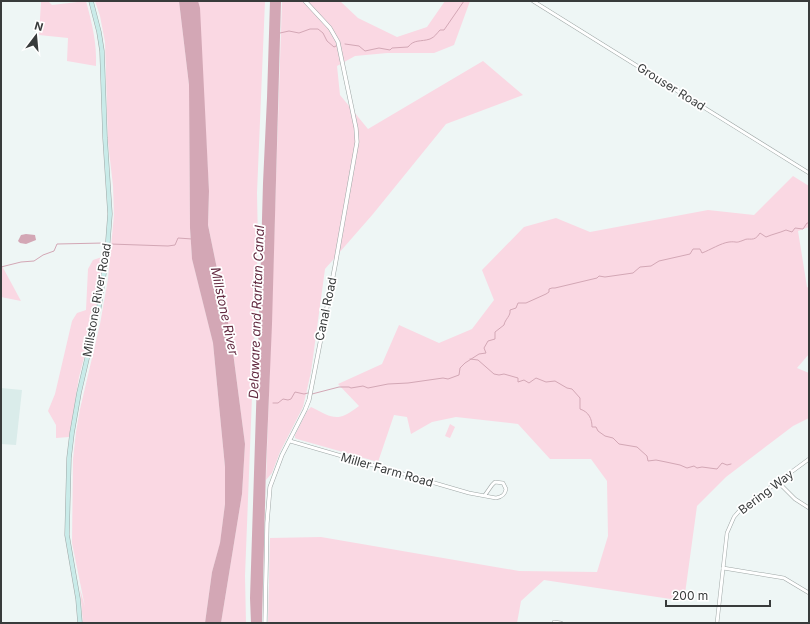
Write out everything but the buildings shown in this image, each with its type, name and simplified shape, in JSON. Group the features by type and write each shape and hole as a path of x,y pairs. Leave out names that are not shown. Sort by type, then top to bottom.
{"main road":[{"name":"Millstone River Road","path":"80,623 78,599 68,535 69,458 74,416 99,307 107,253 110,214 104,127 102,51 99,32 90,1"}],"street":[{"name":"Canal Road","path":"265,623 267,530 270,492 273,478 309,400 335,266 357,138 338,42 330,28 305,1"},
{"name":"Grouser Road","path":"533,1 809,174"},
{"name":"Miller Farm Road","path":"290,441 452,489 485,495 500,497 504,494 506,489 503,483 495,482 485,495"},
{"name":"Bering Way","path":"717,623 727,532 734,517 742,509 809,460"},
{"path":"779,483 795,499 809,508"},
{"path":"723,568 784,578 809,593"},
{"path":"554,622 561,623"}],"shaded area":[{"path":"48,1 52,5 86,1 95,41 96,66 67,61 68,38 39,35 41,2"},
{"path":"95,1 179,1 189,85 190,228 192,259 213,343 225,467 225,504 220,544 212,572 205,623 83,623 80,589 85,607 72,543 73,459 80,409 100,324 108,279 114,215 113,186 108,142 105,42 100,16"},
{"path":"198,1 265,1 257,193 258,243 245,576 246,623 221,623 242,494 245,444 231,337 208,225 209,191"},
{"path":"282,1 340,1 358,18 397,37 427,27 445,1 470,1 454,45 434,53 387,53 355,56 337,66 340,95 368,129 483,61 523,95 446,124 373,214 325,269 311,372 303,407 280,452 272,473 266,480"},
{"path":"793,176 809,186 809,227 798,231 807,287 809,288 809,354 797,368 809,373 809,418 793,426 726,477 697,506 684,601 544,580 521,601 517,623 268,623 270,538 321,537 519,571 597,572 608,536 607,481 591,459 550,459 518,424 456,417 432,422 411,434 407,417 394,415 378,462 297,439 295,438 295,435 307,411 311,407 330,416 340,417 359,406 338,384 382,364 399,325 439,343 472,329 494,300 482,270 524,227 556,218 590,232 708,210 754,215"},
{"path":"102,257 96,311 79,377 69,437 56,438 56,425 48,411 55,394 72,321 77,313 86,310 88,269 93,260"},
{"path":"1,264 21,301 1,297"},
{"path":"1,388 22,390 16,445 1,444"},
{"path":"450,424 455,427 450,438 445,436"}],"water":[{"name":"Millstone River","path":"179,1 198,1 200,8 209,191 208,225 231,337 245,444 242,494 221,623 205,623 212,572 220,543 225,504 225,467 213,343 192,259 190,228 189,85"},
{"path":"270,1 281,1 272,324 266,466 262,623 251,623 250,598"},
{"path":"21,235 35,235 36,240 26,244 20,243 18,241"}],"waterway":[{"path":"345,44 359,46 365,51 379,48 390,50 392,48 408,47 410,44 415,42 430,39 440,30 444,30 464,1"},
{"path":"280,33 289,31 299,33 310,29 318,29 323,33 327,41 334,47 336,46"},
{"path":"312,394 339,387 351,388 363,386 368,388 388,384 443,378 448,379 459,375 460,368 465,363 479,354 486,353 484,348 488,341 495,339 495,332 504,325 510,314 510,310 516,308 518,303 526,303 546,294 549,292 549,289 597,278 599,276 605,277 633,273 640,267 651,266 659,261 690,254 693,249 700,249 702,253 726,243 754,239 760,233 766,237 786,230 792,232 795,228 803,229 807,223 809,223"},
{"path":"110,244 168,246 175,245 178,238 192,239"},
{"path":"1,267 21,262 34,261 43,255 54,251 57,244 104,243"},
{"path":"470,359 478,360 494,374 504,374 518,378 518,382 524,380 529,383 536,378 546,382 555,381 567,388 572,389 580,398 580,409 586,412 589,416 592,427 596,427 598,431 605,436 613,438 619,444 637,447 647,456 648,461 656,460 687,468 694,466 697,468 702,467 717,469 722,463 727,465 731,464"},
{"path":"273,403 278,403 283,399 291,399 295,392 304,394 308,393"}],"water label":[{"name":"Delaware and Raritan Canal","path":"256,312"}]}
